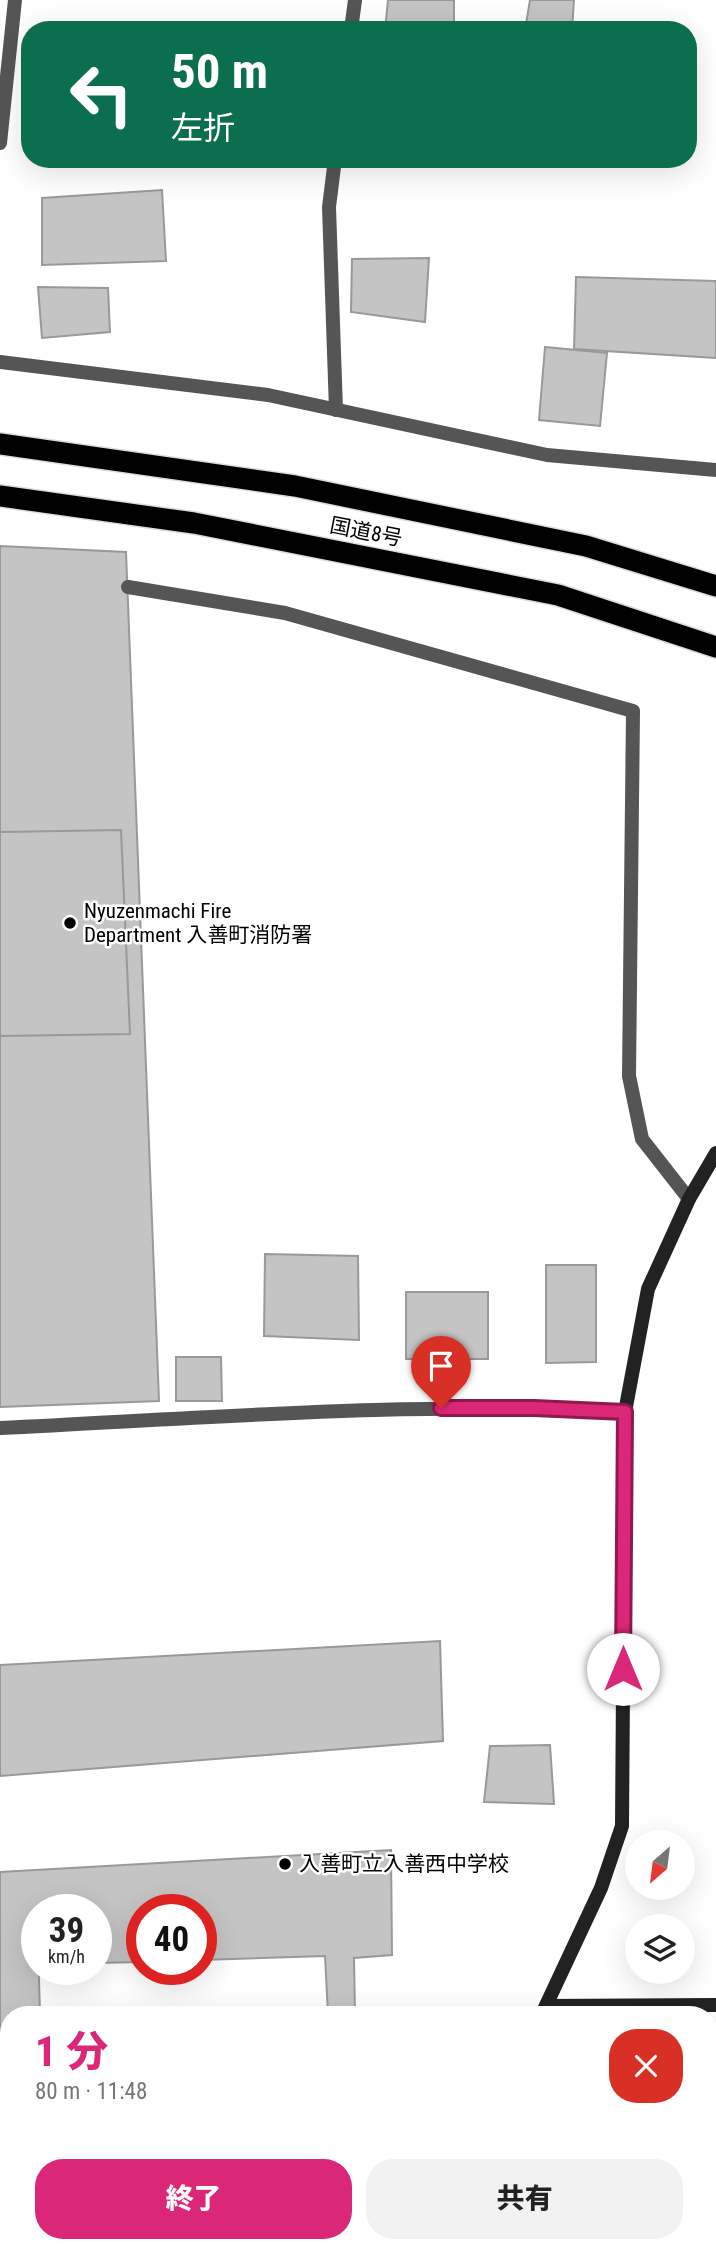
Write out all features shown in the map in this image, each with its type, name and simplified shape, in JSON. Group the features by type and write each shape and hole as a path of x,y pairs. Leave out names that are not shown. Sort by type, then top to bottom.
{"highway":[{"name":"国道8号","path":"0,444 295,486 586,546 716,586"},
{"name":"国道8号","path":"0,496 194,523 558,595 716,647"}],"street":[{"path":"0,143 15,0"},
{"path":"352,21 355,0"},
{"path":"334,168 329,207 336,410"},
{"path":"0,362 268,395 547,456 716,470"},
{"path":"128,587 285,613 634,711 629,1076 642,1139 690,1199"},
{"path":"547,2006 601,1888 622,1826 625,1412 648,1289 690,1199 716,1153"},
{"path":"0,1427 394,1409 534,1408 625,1412"},
{"path":"682,2006 716,2005"}],"building":[{"path":"388,0 454,0 454,21 386,21"},
{"path":"530,0 574,0 573,21 526,21"},
{"path":"162,190 166,261 42,265 42,198"},
{"path":"429,258 425,322 351,312 352,259"},
{"path":"576,277 716,281 716,358 574,349"},
{"path":"38,287 108,288 110,332 42,338"},
{"path":"545,347 607,353 600,426 539,420"},
{"name":"Nyuzenmachi Fire Department 入善町消防署","path":"0,546 126,552 159,1401 0,1407"},
{"path":"121,830 130,1034 0,1036 0,832"},
{"path":"265,1254 358,1256 359,1340 264,1336"},
{"path":"546,1265 596,1265 596,1362 546,1363"},
{"path":"406,1292 488,1292 488,1359 406,1359"},
{"path":"176,1357 221,1357 222,1401 176,1401"},
{"path":"440,1641 443,1741 0,1776 0,1665"},
{"path":"550,1745 554,1804 484,1802 490,1746"},
{"path":"391,1850 392,1955 354,1958 355,2006 328,2006 325,1956 217,1959 217,1894 126,1894 126,1962 112,1963 112,1894 21,1894 21,1985 39,1985 40,2006 0,2006 0,1872"}],"place":[{"name":"Nyuzenmachi Fire Department 入善町消防署","path":"70,923"},
{"name":"入善町立入善西中学校","path":"285,1864"}],"route":[{"path":"441,1408 625,1412 623,1669"}]}
